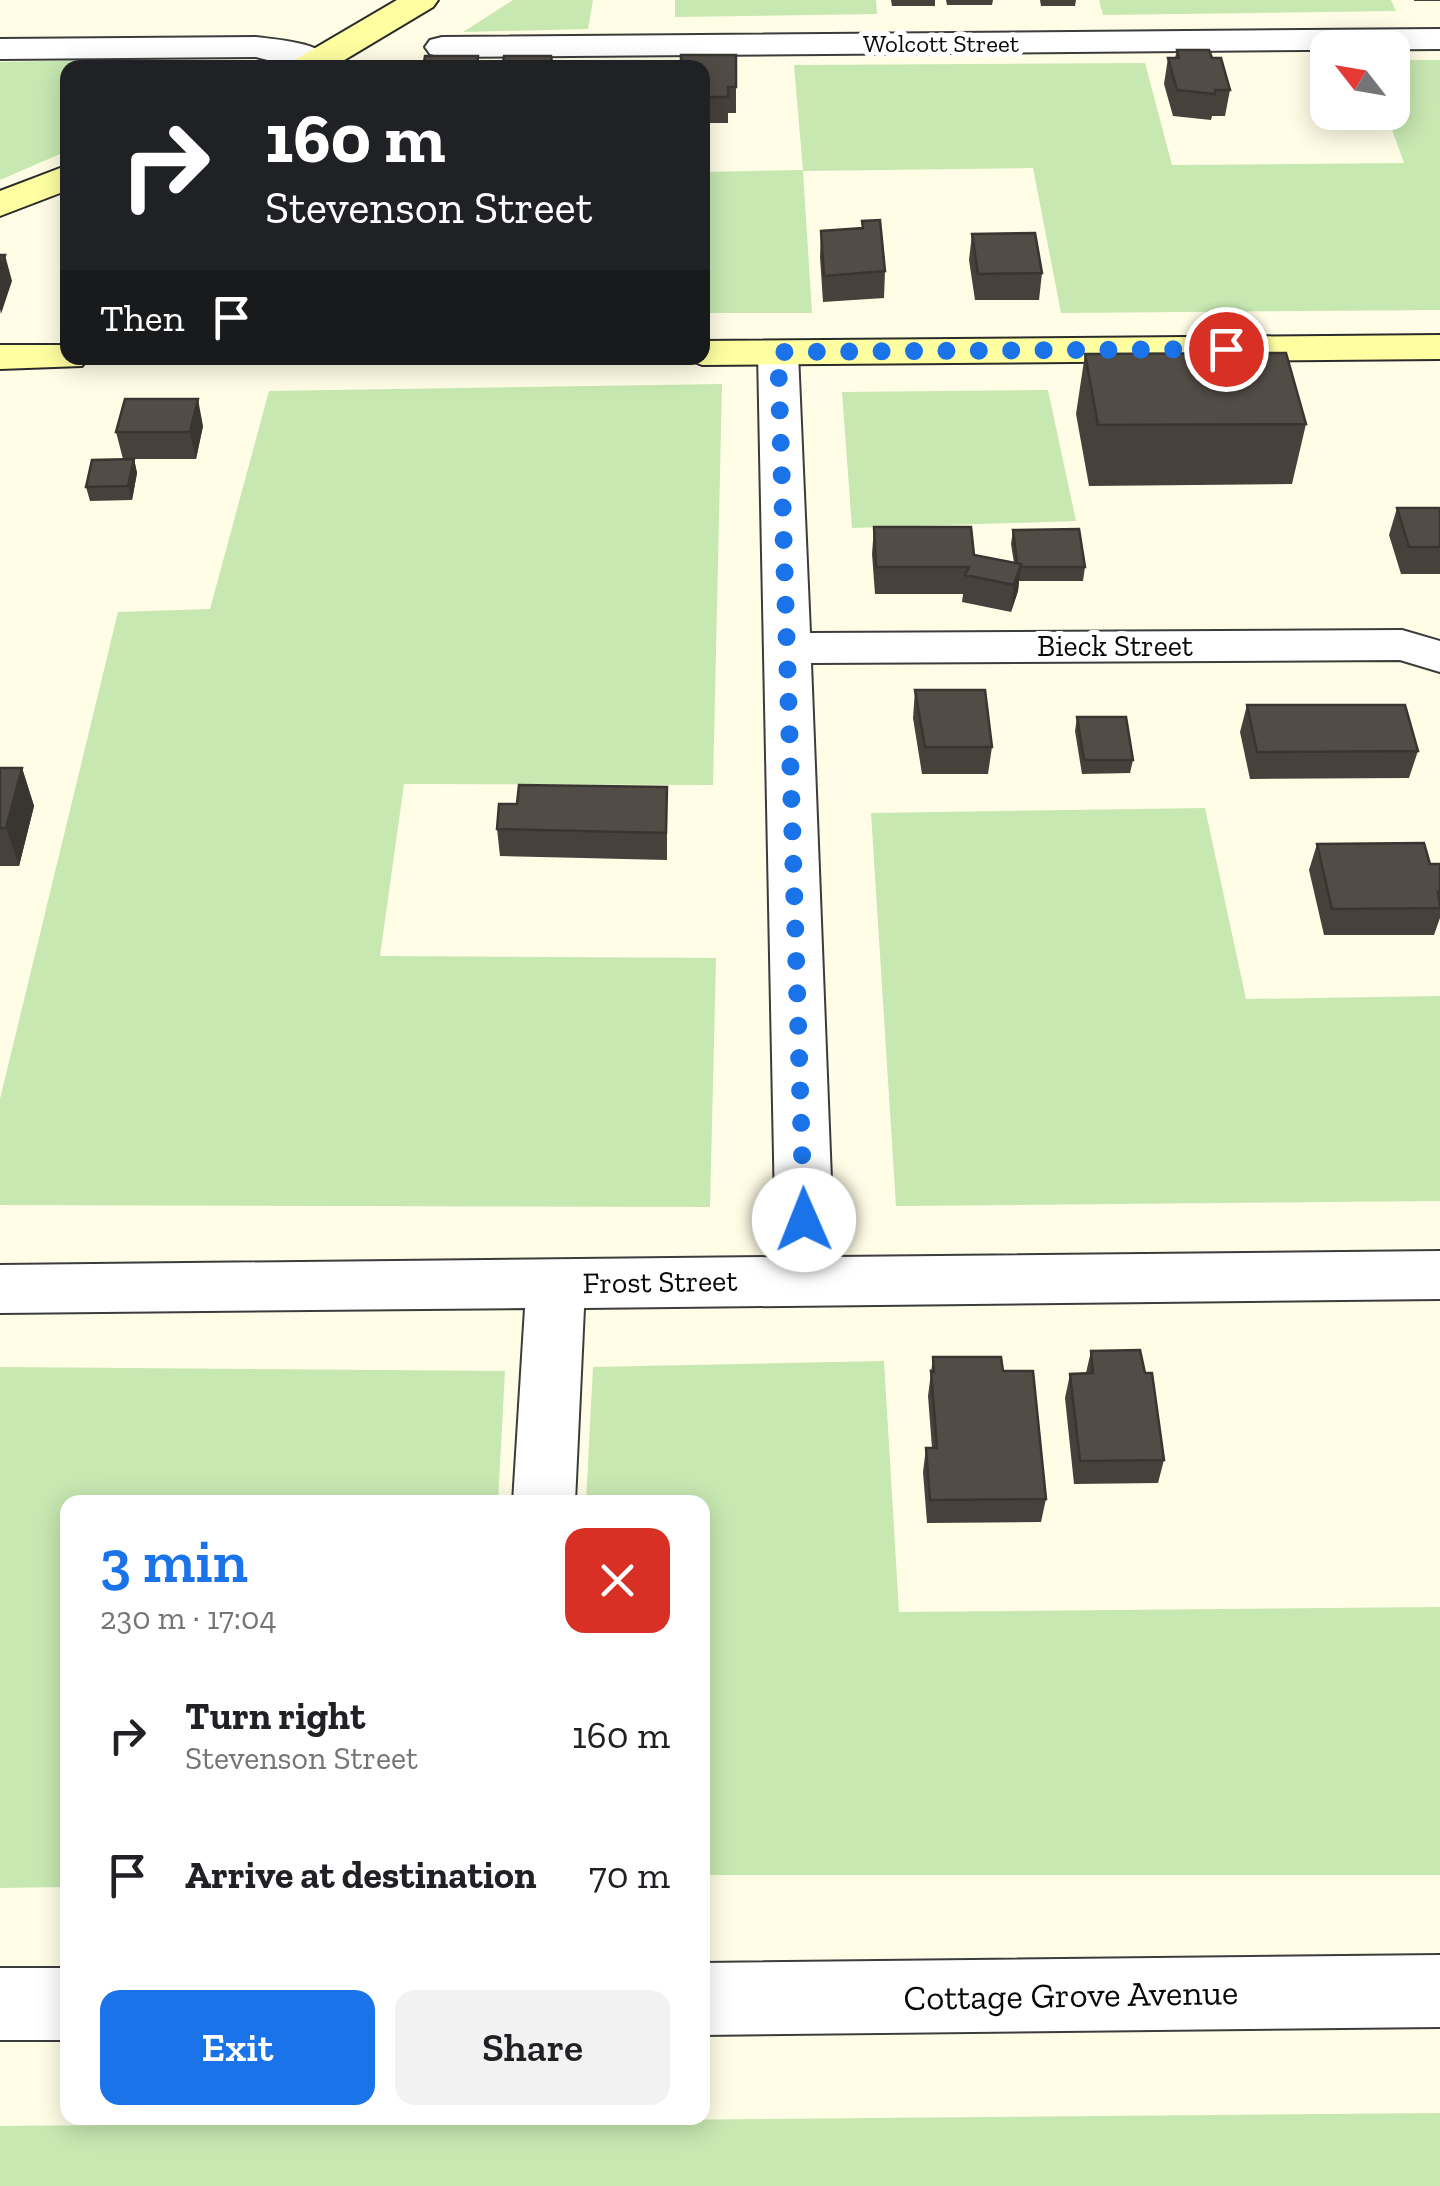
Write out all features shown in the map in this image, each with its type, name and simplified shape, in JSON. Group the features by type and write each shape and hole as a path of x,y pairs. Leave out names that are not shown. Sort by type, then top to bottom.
{"street":[{"path":"319,60 421,0"},
{"name":"Wolcott Street","path":"442,48 622,42 1440,39"},
{"path":"0,49 256,47 284,51 301,60"},
{"path":"114,49 146,54 155,60"},
{"path":"0,205 60,179"},
{"path":"710,353 1440,348"},
{"path":"778,352 806,1280"},
{"path":"0,357 60,357"},
{"name":"Bieck Street","path":"787,648 1402,645 1440,658"},
{"name":"Frost Street","path":"0,1288 1440,1275"},
{"path":"544,1495 556,1283"},
{"name":"Cottage Grove Avenue","path":"710,1999 1440,1991"},
{"path":"0,2004 60,2004"}],"green space":[{"path":"513,0 593,0 588,29 463,32"},
{"path":"675,0 876,0 877,14 675,17"},
{"path":"1099,0 1391,0 1396,11 1103,15"},
{"path":"1410,60 1440,60 1440,310 1061,313 1033,168 803,171 812,313 710,313 710,172 803,170 794,65 1145,63 1172,165 1404,163 1392,130 1410,130"},
{"path":"60,61 60,154 0,180 0,62"},
{"path":"722,384 713,785 404,784 380,956 716,958 710,1207 0,1205 0,1099 118,612 210,609 269,391"},
{"path":"1048,390 1076,521 852,528 842,392"},
{"path":"1205,808 1246,999 1440,996 1440,1201 896,1206 871,813"},
{"path":"884,1361 899,1612 1440,1607 1440,1875 710,1875 710,1495 586,1495 593,1367"},
{"path":"0,1367 505,1371 498,1495 60,1495 60,1887 0,1888"},
{"path":"1440,2113 1440,2186 0,2186 0,2126 710,2125 710,2120"}],"building":[{"path":"1177,50 1209,50 1212,58 1221,58 1230,90 1215,90 1215,94 1177,90 1168,58 1179,58"},
{"path":"681,55 736,55 736,87 728,87 728,97 710,97 710,60 681,60"},
{"path":"425,56 478,56 478,60 424,60"},
{"path":"504,56 551,56 552,60 503,60"},
{"path":"880,220 885,271 824,276 821,231 863,228 862,221"},
{"path":"1035,233 1042,273 978,274 972,234"},
{"path":"1286,353 1306,424 1098,425 1085,354"},
{"path":"125,399 198,399 190,432 116,432"},
{"path":"134,459 128,486 86,487 92,460"},
{"path":"1397,508 1440,508 1440,547 1409,547"},
{"path":"874,527 971,527 974,555 1021,564 1014,585 965,575 969,567 876,567"},
{"path":"1079,529 1085,567 1021,567 1017,563 1013,530"},
{"path":"915,690 985,690 992,747 925,747"},
{"path":"1247,705 1405,705 1418,751 1257,752"},
{"path":"1077,717 1126,717 1133,760 1084,760"},
{"path":"0,768 22,768 6,828 0,828"},
{"path":"519,785 667,787 666,833 497,829 499,804 517,804"},
{"path":"1424,843 1430,864 1440,864 1440,908 1332,909 1317,844"},
{"path":"1140,1350 1145,1373 1152,1373 1164,1460 1080,1461 1070,1374 1093,1373 1091,1351"},
{"path":"933,1357 1001,1357 1003,1371 1033,1371 1046,1499 930,1500 926,1448 937,1448"}],"route":[{"path":"804,1220 778,352 1226,349"}]}
